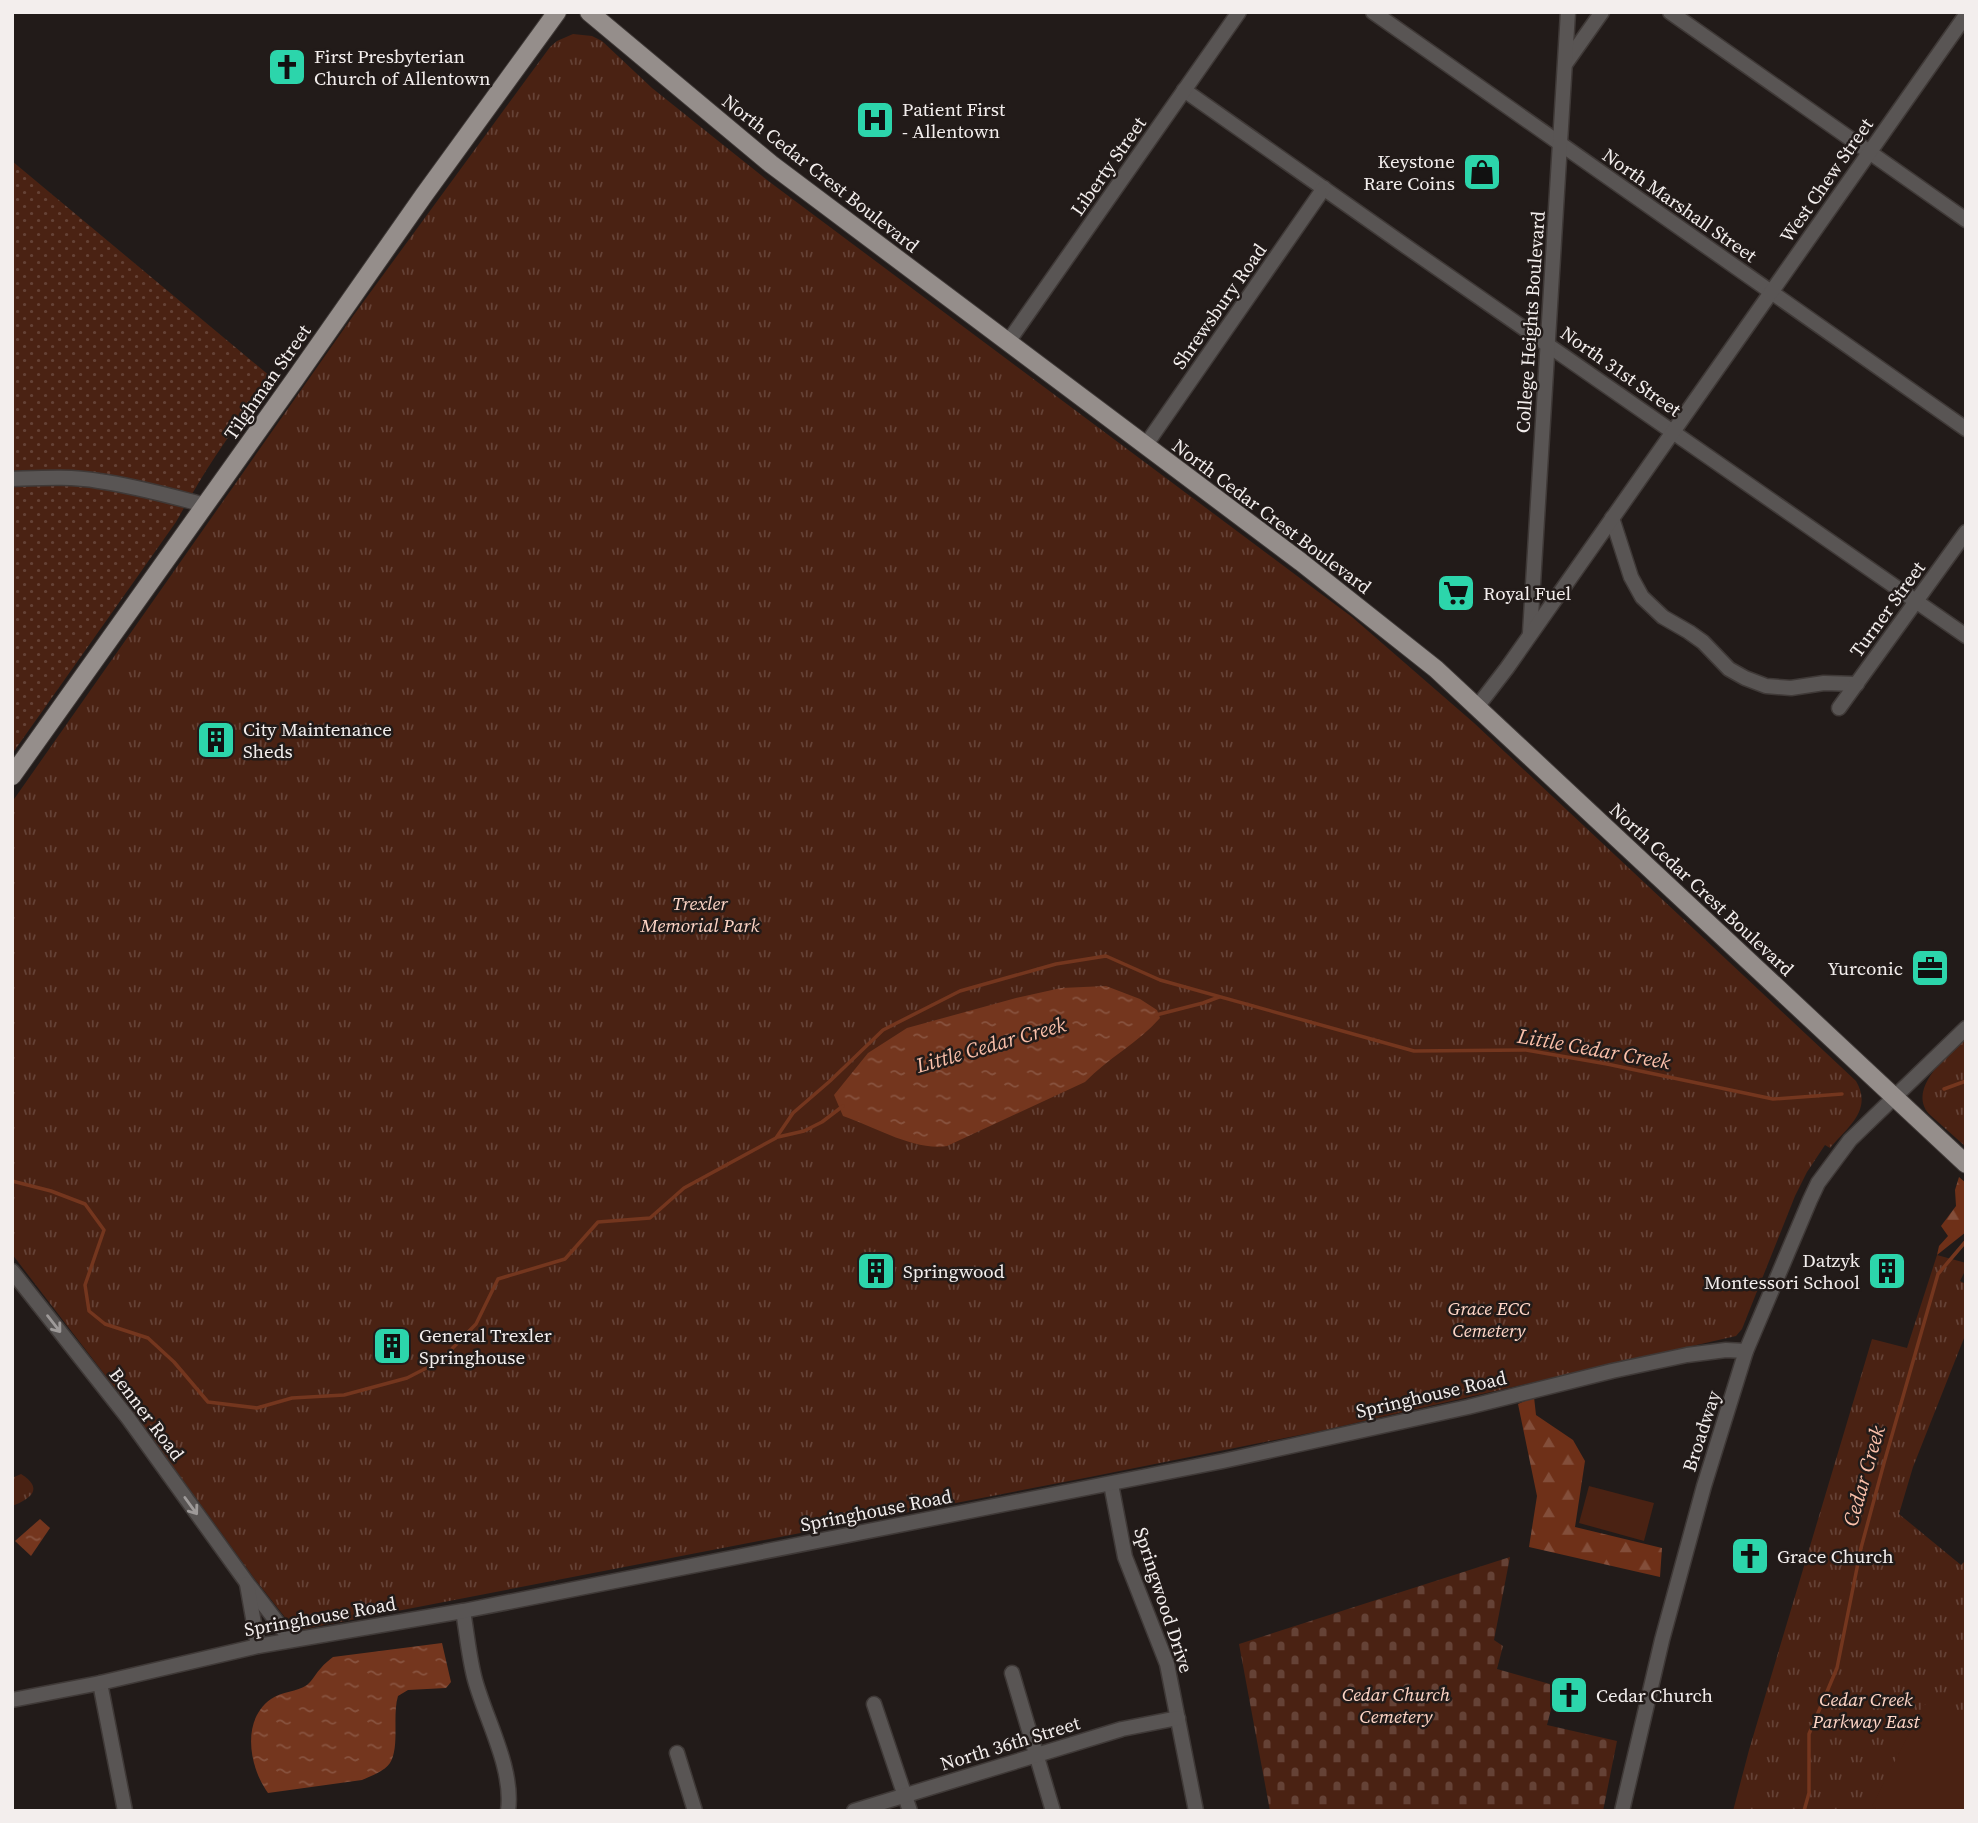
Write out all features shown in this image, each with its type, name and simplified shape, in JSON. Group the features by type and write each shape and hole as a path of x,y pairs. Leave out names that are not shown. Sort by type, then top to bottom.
{"main road":[{"name":"Tilghman Street","path":"12,776 557,12"},
{"name":"North Cedar Crest Boulevard","path":"589,12 771,164 1352,601 1436,669 1966,1164"}],"street":[{"name":"Liberty Street","path":"1008,342 1239,12"},
{"name":"North Marshall Street","path":"1373,12 1966,429"},
{"name":"College Heights Boulevard","path":"1530,635 1568,12"},
{"path":"1565,65 1602,12"},
{"path":"1670,12 1966,220"},
{"name":"West Chew Street","path":"1477,707 1966,15"},
{"name":"North 31st Street","path":"1184,90 1966,636"},
{"name":"Shrewsbury Road","path":"1145,446 1324,188"},
{"path":"12,479 56,477 98,480 205,505"},
{"path":"1612,518 1631,577 1642,597 1663,617 1703,642 1729,669 1766,686 1791,688 1824,683 1857,684"},
{"name":"Turner Street","path":"1839,708 1966,533"},
{"path":"1533,587 1551,586 1574,573"},
{"name":"Broadway","path":"1622,1811 1661,1640 1704,1486 1746,1351 1818,1183 1850,1140 1966,1028"},
{"name":"Benner Road","path":"12,1271 128,1418 291,1640"},
{"name":"Springhouse Road","path":"12,1700 100,1683 258,1646 463,1611 1111,1484 1468,1407 1687,1355 1726,1350 1746,1351"},
{"name":"Springwood Drive","path":"1111,1484 1125,1557 1163,1653 1196,1811"},
{"name":"Benner Road","path":"247,1583 258,1646"},
{"path":"463,1611 474,1679 505,1768 509,1788 509,1811"},
{"path":"1012,1673 1053,1811"},
{"path":"100,1683 123,1810"},
{"path":"874,1704 910,1811"},
{"name":"North 36th Street","path":"854,1811 1122,1729 1178,1718"},
{"path":"677,1753 695,1811"}],"green space":[{"name":"Trexler Memorial Park","path":"573,34 592,36 602,41 652,88 767,180 1352,617 1474,723 1856,1081 1862,1101 1856,1118 1830,1148 1825,1145 1807,1172 1742,1329 1736,1336 1325,1430 1090,1477 304,1629 291,1625 135,1414 12,1254 12,802 353,316 550,47"},
{"path":"12,161 277,382 248,412 221,447 176,522 12,754"},
{"path":"1966,1038 1966,1147 1929,1114 1923,1094 1932,1073"},
{"path":"1959,1177 1966,1183 1966,1232 1937,1255 1939,1246 1948,1236 1941,1226 1956,1206 1955,1190"},
{"name":"Cedar Creek Parkway East","path":"1937,1255 1966,1263 1960,1281 1966,1284 1966,1333 1913,1467 1899,1514 1961,1565 1966,1560 1966,1811 1733,1811 1872,1339 1907,1348"},
{"path":"1534,1397 1536,1415 1573,1440 1585,1461 1575,1527 1662,1548 1660,1577 1529,1547 1537,1496 1518,1404"},
{"path":"21,1474 32,1484 33,1492 25,1500 12,1506 12,1478"},
{"path":"1589,1486 1654,1503 1644,1541 1579,1523"},
{"name":"Cedar Church Cemetery","path":"1510,1557 1494,1640 1503,1646 1497,1669 1557,1686 1547,1725 1617,1741 1603,1811 1270,1811 1239,1644"},
{"path":"1924,1704 1966,1725 1966,1811 1881,1811 1872,1806"}],"water":[{"path":"1106,986 1140,999 1157,1010 1160,1018 1085,1082 947,1146 934,1147 908,1142 843,1116 834,1095 868,1053 907,1028 1061,988"},
{"path":"40,1519 50,1528 31,1556 15,1541"},
{"path":"442,1643 451,1682 446,1688 408,1690 398,1696 395,1748 390,1763 385,1768 362,1780 268,1793 256,1770 251,1744 255,1719 261,1708 271,1699 307,1685 333,1657"}],"waterway":[{"name":"Little Cedar Creek","path":"12,1181 51,1191 85,1204 104,1230 85,1285 89,1311 105,1324 148,1338 174,1362 208,1402 257,1408 292,1398 344,1395 407,1378 440,1361 476,1324 498,1279 565,1259 598,1222 650,1218 684,1188 776,1138 793,1113 883,1030 960,991 1056,964 1106,956 1160,980 1414,1051 1526,1050 1773,1099 1842,1094"},
{"name":"Little Cedar Creek","path":"1156,1015 1219,997"},
{"name":"Little Cedar Creek","path":"1944,1089 1966,1081"},
{"name":"Little Cedar Creek","path":"778,1137 804,1131 822,1122 843,1106"},
{"name":"Cedar Creek","path":"1804,1811 1809,1793 1809,1734 1837,1668 1861,1548 1884,1463 1938,1274 1966,1241"}],"place":[{"name":"First Presbyterian Church of Allentown","path":"287,67"},
{"name":"Patient First - Allentown","path":"875,120"},
{"name":"Keystone Rare Coins","path":"1482,172"},
{"name":"Royal Fuel","path":"1456,593"},
{"name":"City Maintenance Sheds","path":"216,740"},
{"name":"Yurconic","path":"1930,968"},
{"name":"Springwood","path":"876,1271"},
{"name":"Datzyk Montessori School","path":"1887,1271"},
{"name":"General Trexler Springhouse","path":"392,1346"},
{"name":"Grace Church","path":"1750,1556"},
{"name":"Cedar Church","path":"1569,1695"}],"park label":[{"name":"Grace ECC Cemetery","path":"1489,1319"}]}
